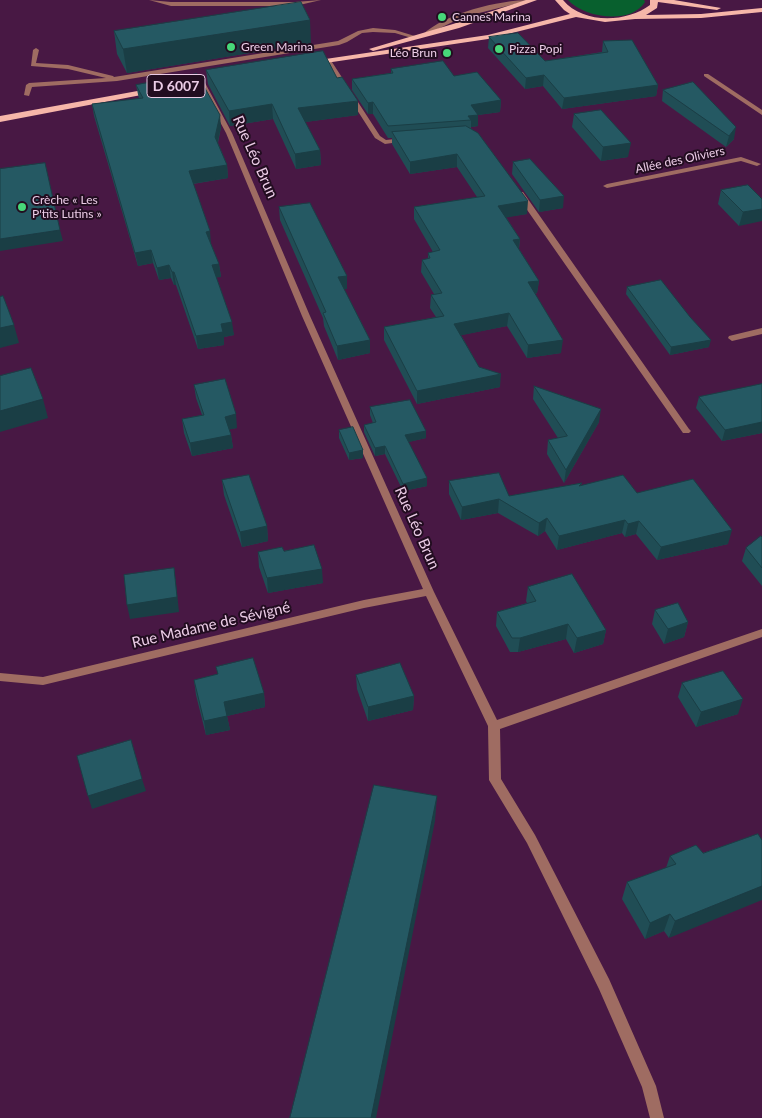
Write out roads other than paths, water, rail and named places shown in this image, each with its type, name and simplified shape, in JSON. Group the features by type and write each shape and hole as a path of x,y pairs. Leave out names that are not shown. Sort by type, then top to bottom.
{"main road":[{"path":"352,57 533,0"},
{"path":"559,0 567,9 577,14 612,20 638,17 701,16 762,10"},
{"path":"638,17 649,12 654,6 654,0"},
{"path":"658,0 693,6 752,11"},
{"path":"299,65 400,52 488,37 577,14"},
{"name":"D 6007","path":"192,83 211,80"},
{"name":"D 6007","path":"0,119 163,88"}],"street":[{"path":"152,0 171,4 295,4 318,0"},
{"path":"425,35 437,26 477,11 528,0"},
{"path":"27,95 29,85 117,79 339,44 350,40 359,32 393,30 415,37"},
{"path":"36,50 33,65 68,67 117,79"},
{"path":"328,60 377,137 385,142 412,139"},
{"path":"706,74 762,114"},
{"name":"Rue Léo Brun","path":"201,81 229,133 310,325 429,592 494,726"},
{"name":"Allée des Oliviers","path":"607,186 741,159 760,164"},
{"path":"515,186 686,431"},
{"path":"732,338 762,330"},
{"name":"Rue Madame de Sévigné","path":"0,677 43,681 364,604 429,592"},
{"path":"657,1118 649,1086 604,984 532,839 495,780 494,726 762,633"}],"place":[{"name":"Cannes Marina","path":"442,17"},
{"name":"Green Marina","path":"231,47"},
{"name":"Pizza Popi","path":"499,49"},
{"name":"Léo Brun","path":"447,53"},
{"name":"Crèche « Les P'tits Lutins »","path":"22,207"}]}
